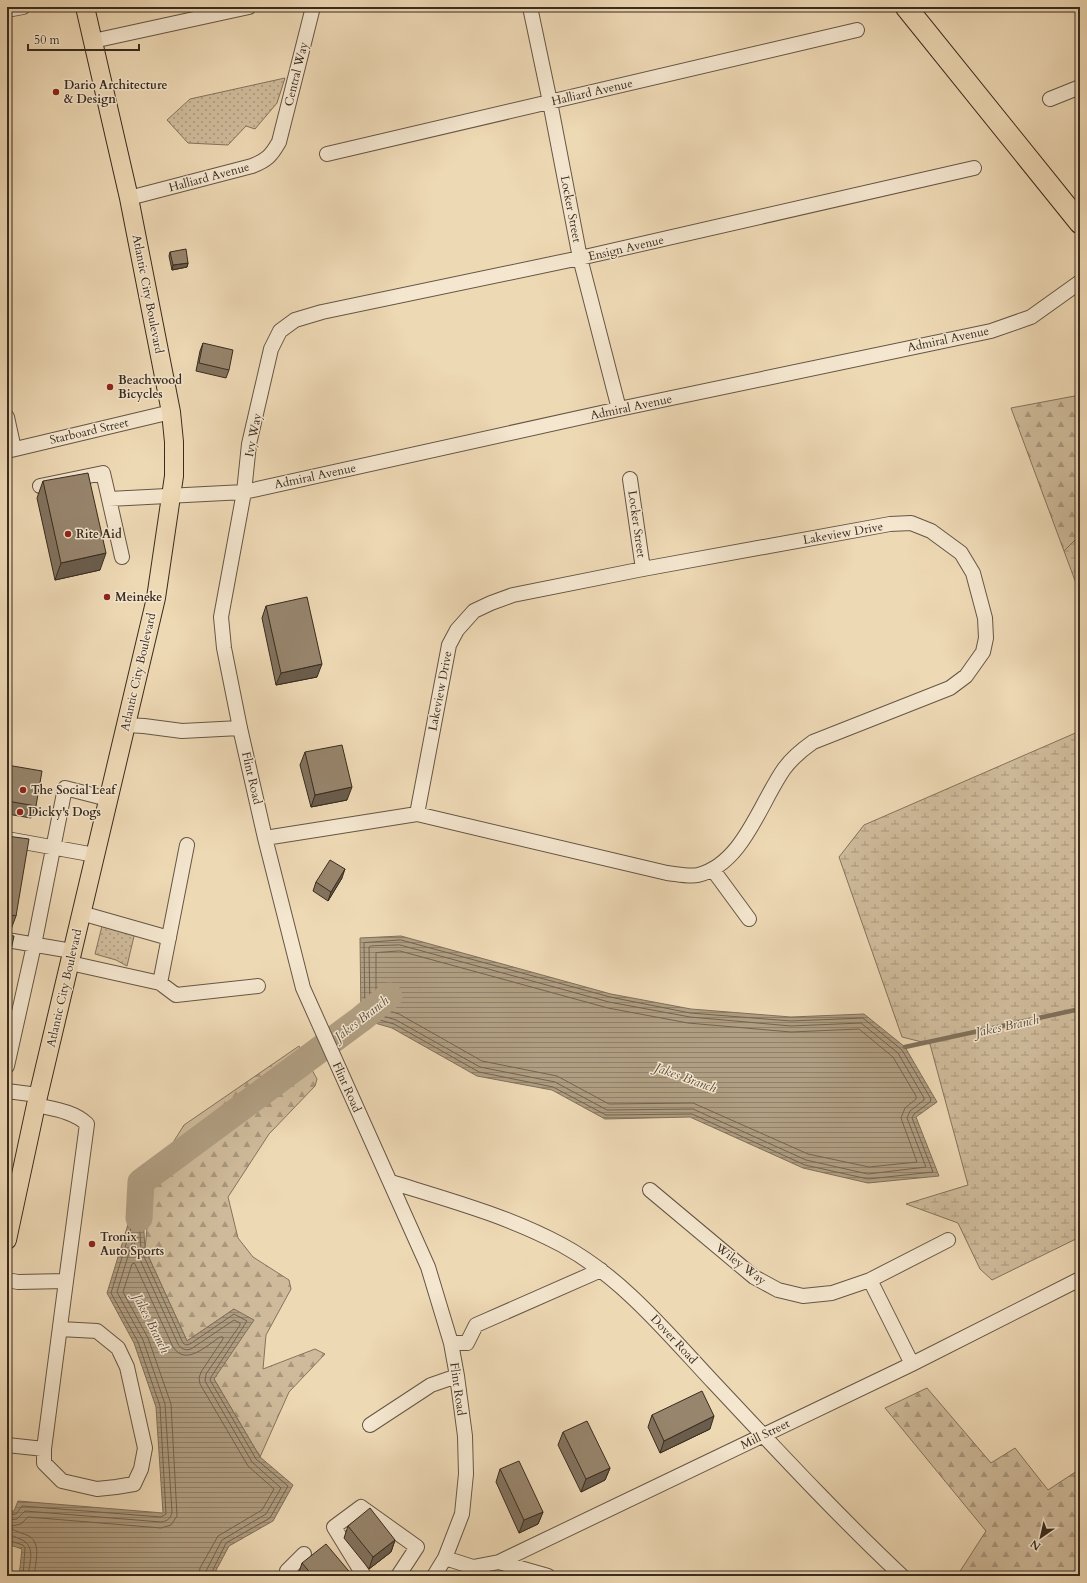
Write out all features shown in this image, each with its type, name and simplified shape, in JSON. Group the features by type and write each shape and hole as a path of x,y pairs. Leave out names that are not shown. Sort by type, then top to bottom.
{"highway":[{"path":"906,7 1080,223"}],"main road":[{"name":"Atlantic City Boulevard","path":"7,1240 37,1100 156,598 174,476 174,442 171,412 129,198 85,7"}],"street":[{"path":"7,10 23,7"},
{"path":"93,41 249,7"},
{"name":"Central Way","path":"279,142 313,7"},
{"name":"Locker Street","path":"530,7 580,258 619,409"},
{"name":"Halliard Avenue","path":"327,154 857,30"},
{"path":"1050,99 1080,87"},
{"name":"Halliard Avenue","path":"129,198 252,166 264,161 272,155 279,142"},
{"name":"Ensign Avenue","path":"280,330 295,320 322,312 580,258 974,168"},
{"name":"Admiral Avenue","path":"110,499 244,492 619,409 991,330 1031,317 1080,282"},
{"name":"Ivy Way","path":"234,541 244,492 251,437 271,349 280,330"},
{"name":"Starboard Street","path":"10,450 171,412"},
{"path":"7,417 10,450"},
{"path":"40,486 103,473 122,557"},
{"name":"Locker Street","path":"630,479 643,569"},
{"name":"Lakeview Drive","path":"265,838 417,814 668,873 696,876 714,870 723,863 746,837 770,791 786,767 805,748 813,742 950,688 966,676 982,652 986,638 985,618 973,573 961,554 931,531 911,523 890,524 643,569 513,595 491,602 474,611 456,630 449,645 417,814"},
{"name":"Flint Road","path":"234,541 221,618 224,648 240,728 265,838 303,988 428,1267 451,1343 465,1436 466,1474 462,1514 445,1558 434,1576"},
{"path":"126,725 182,731 240,728"},
{"path":"7,1066 34,945 65,788 108,799"},
{"path":"7,839 95,855"},
{"path":"160,983 187,845"},
{"path":"714,870 750,919"},
{"path":"81,913 169,938"},
{"path":"7,940 34,945 160,983 176,995 258,986"},
{"path":"7,1091 37,1100 68,1112 80,1118 87,1124 44,1449 44,1463 62,1481 97,1489 134,1484 141,1469 145,1448 127,1367 118,1348 97,1331 60,1329"},
{"name":"Dover Road","path":"391,1182 472,1207 519,1225 562,1245 601,1270 640,1303 763,1435 873,1549 902,1576"},
{"name":"Wiley Way","path":"650,1190 754,1277 778,1290 803,1296 832,1293 870,1280 948,1240"},
{"path":"451,1343 467,1343 476,1324 601,1270"},
{"path":"7,1280 18,1282 66,1281"},
{"path":"870,1280 912,1364"},
{"name":"Mill Street","path":"445,1558 473,1567 499,1562 912,1364 1080,1280"},
{"path":"370,1425 431,1385 457,1376"},
{"path":"7,1445 44,1449"},
{"path":"364,1576 334,1526 361,1507 417,1547 398,1576"},
{"path":"291,1576 286,1571 304,1554"},
{"path":"499,1562 548,1576"}],"green space":[{"path":"285,78 277,103 255,129 246,126 228,145 188,143 167,120 190,99"},
{"path":"1080,395 1080,535 1064,551 1011,408"},
{"path":"1080,535 1080,594 1064,551"},
{"path":"1080,731 1080,1237 992,1280 980,1269 958,1223 906,1204 968,1185 930,1044 902,1037 839,857 864,825"},
{"path":"102,926 135,932 127,966 116,960 95,954"},
{"path":"299,1046 317,1079 315,1086 269,1134 228,1197 238,1238 253,1257 289,1280 291,1289 266,1335 263,1369 315,1349 325,1354 289,1392 260,1457 214,1379 234,1309 187,1341 145,1249 152,1176 184,1125"},
{"path":"927,1388 991,1463 1015,1448 1048,1490 1080,1469 1080,1576 957,1576 986,1531 885,1408"}],"water":[{"path":"401,936 611,994 691,1009 791,1017 864,1014 905,1047 937,1102 916,1117 939,1176 868,1183 803,1168 690,1117 605,1119 552,1090 477,1076 392,1028 361,1019 360,938"},
{"path":"141,1182 145,1249 187,1341 234,1309 254,1320 214,1379 260,1457 293,1485 273,1521 229,1546 213,1576 19,1576 22,1549 7,1544 7,1511 14,1511 18,1501 163,1513 156,1407 134,1343 107,1293"}],"building":[{"path":"186,249 188,263 173,265 170,252"},
{"path":"203,343 233,350 229,370 199,363"},
{"name":"Rite Aid","path":"88,473 106,553 61,563 43,481"},
{"path":"307,597 322,664 281,673 266,606"},
{"path":"342,745 352,787 315,795 305,752"},
{"path":"7,765 42,771 36,806 7,801"},
{"path":"7,836 29,839 16,916 7,914"},
{"path":"330,860 345,869 331,892 316,882"},
{"path":"7,935 14,936 7,969"},
{"path":"702,1391 714,1416 664,1441 652,1415"},
{"path":"587,1421 610,1468 586,1479 563,1432"},
{"path":"519,1461 543,1512 524,1520 500,1469"},
{"path":"370,1508 395,1540 373,1557 348,1526"},
{"path":"326,1544 353,1576 313,1576 302,1563"}],"waterway":[{"name":"Jakes Branch","path":"139,1218 141,1182 361,1019 389,996"},
{"name":"Jakes Branch","path":"905,1047 1080,1009"}],"place":[{"name":"Dario Architecture & Design","path":"56,92"},
{"name":"Beachwood Bicycles","path":"110,387"},
{"name":"Rite Aid","path":"68,534"},
{"name":"Meineke","path":"107,597"},
{"name":"The Social Leaf","path":"23,790"},
{"name":"Dicky's Dogs","path":"20,812"},
{"name":"Tronix Auto Sports","path":"92,1244"}]}
